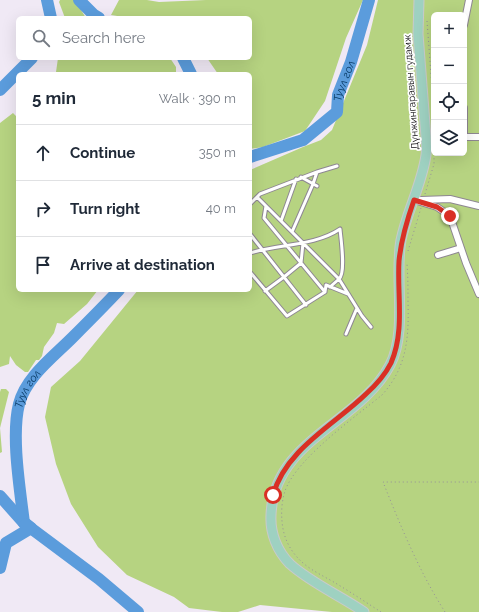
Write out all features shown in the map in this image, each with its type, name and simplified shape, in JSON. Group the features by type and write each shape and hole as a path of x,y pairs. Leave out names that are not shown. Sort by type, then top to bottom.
{"main road":[{"name":"Дүнжингаравын гудамж","path":"364,612 305,575 291,564 280,552 274,539 270,523 271,508 276,485 290,463 314,438 354,406 375,386 390,365 396,350 399,334 399,268 401,240 422,173 430,137 418,34 419,0"}],"street":[{"path":"467,12 469,0"},
{"path":"467,137 479,137"},
{"path":"414,200 450,199 479,206"},
{"path":"414,200 437,207 450,216 479,294"},
{"path":"438,255 461,248"}],"lane":[{"path":"252,202 260,194 301,177 337,166"},
{"path":"292,232 317,172"},
{"path":"301,177 317,186"},
{"path":"281,222 296,179"},
{"path":"257,197 339,279 362,316 371,327"},
{"path":"266,206 264,218 325,292"},
{"path":"252,252 303,243 332,235 340,229 343,269 341,277 330,287"},
{"path":"252,236 306,304"},
{"path":"265,291 301,263 303,243"},
{"path":"252,275 287,316 325,292 326,285 348,294"},
{"path":"346,334 357,308"}],"path":[{"path":"426,16 431,84"},
{"path":"445,612 424,576 399,522 383,482 479,482"}],"green space":[{"path":"60,0 74,0 80,5 85,16 64,16 59,2"},
{"path":"119,0 147,0 159,2 206,0 363,0 346,38 325,101 305,131 263,147 252,149 252,72 217,72 208,60 252,60 252,16 111,15"},
{"path":"378,0 479,0 479,612 332,612 260,605 238,612 222,612 189,608 174,597 127,575 98,547 71,504 56,464 45,417 51,387 80,361 136,292 252,292 252,169 321,140 332,130 367,45"},
{"path":"58,60 171,60 176,67 176,72 56,72"},
{"path":"13,113 16,116 16,292 96,292 87,304 64,324 57,323 54,333 44,347 42,356 39,360 36,360 28,372 25,372 16,365 10,356 9,364 0,367 0,123"},
{"path":"1,389 6,389 9,392 0,428 0,392"},
{"path":"0,428 2,452 0,453"}],"waterway":[{"name":"Туул гол","path":"47,0 51,16"},
{"name":"Туул гол","path":"79,0 96,16"},
{"name":"Туул гол","path":"252,156 303,140 337,112 338,95 351,62 369,0"},
{"name":"Туул гол","path":"18,72 30,60"},
{"name":"Туул гол","path":"184,60 190,72"},
{"name":"Туул гол","path":"0,90 16,74"},
{"name":"Туул гол","path":"24,523 16,447 17,417 19,404 23,394 34,376 41,368 117,292"},
{"name":"Туул гол","path":"0,496 24,523 99,579 138,612"},
{"name":"Туул гол","path":"0,568 6,543 31,528 26,524"}],"route":[{"path":"273,495 282,474 301,450 366,395 381,379 390,365 396,350 399,334 398,287 401,240 414,200 437,207 450,216"}]}
